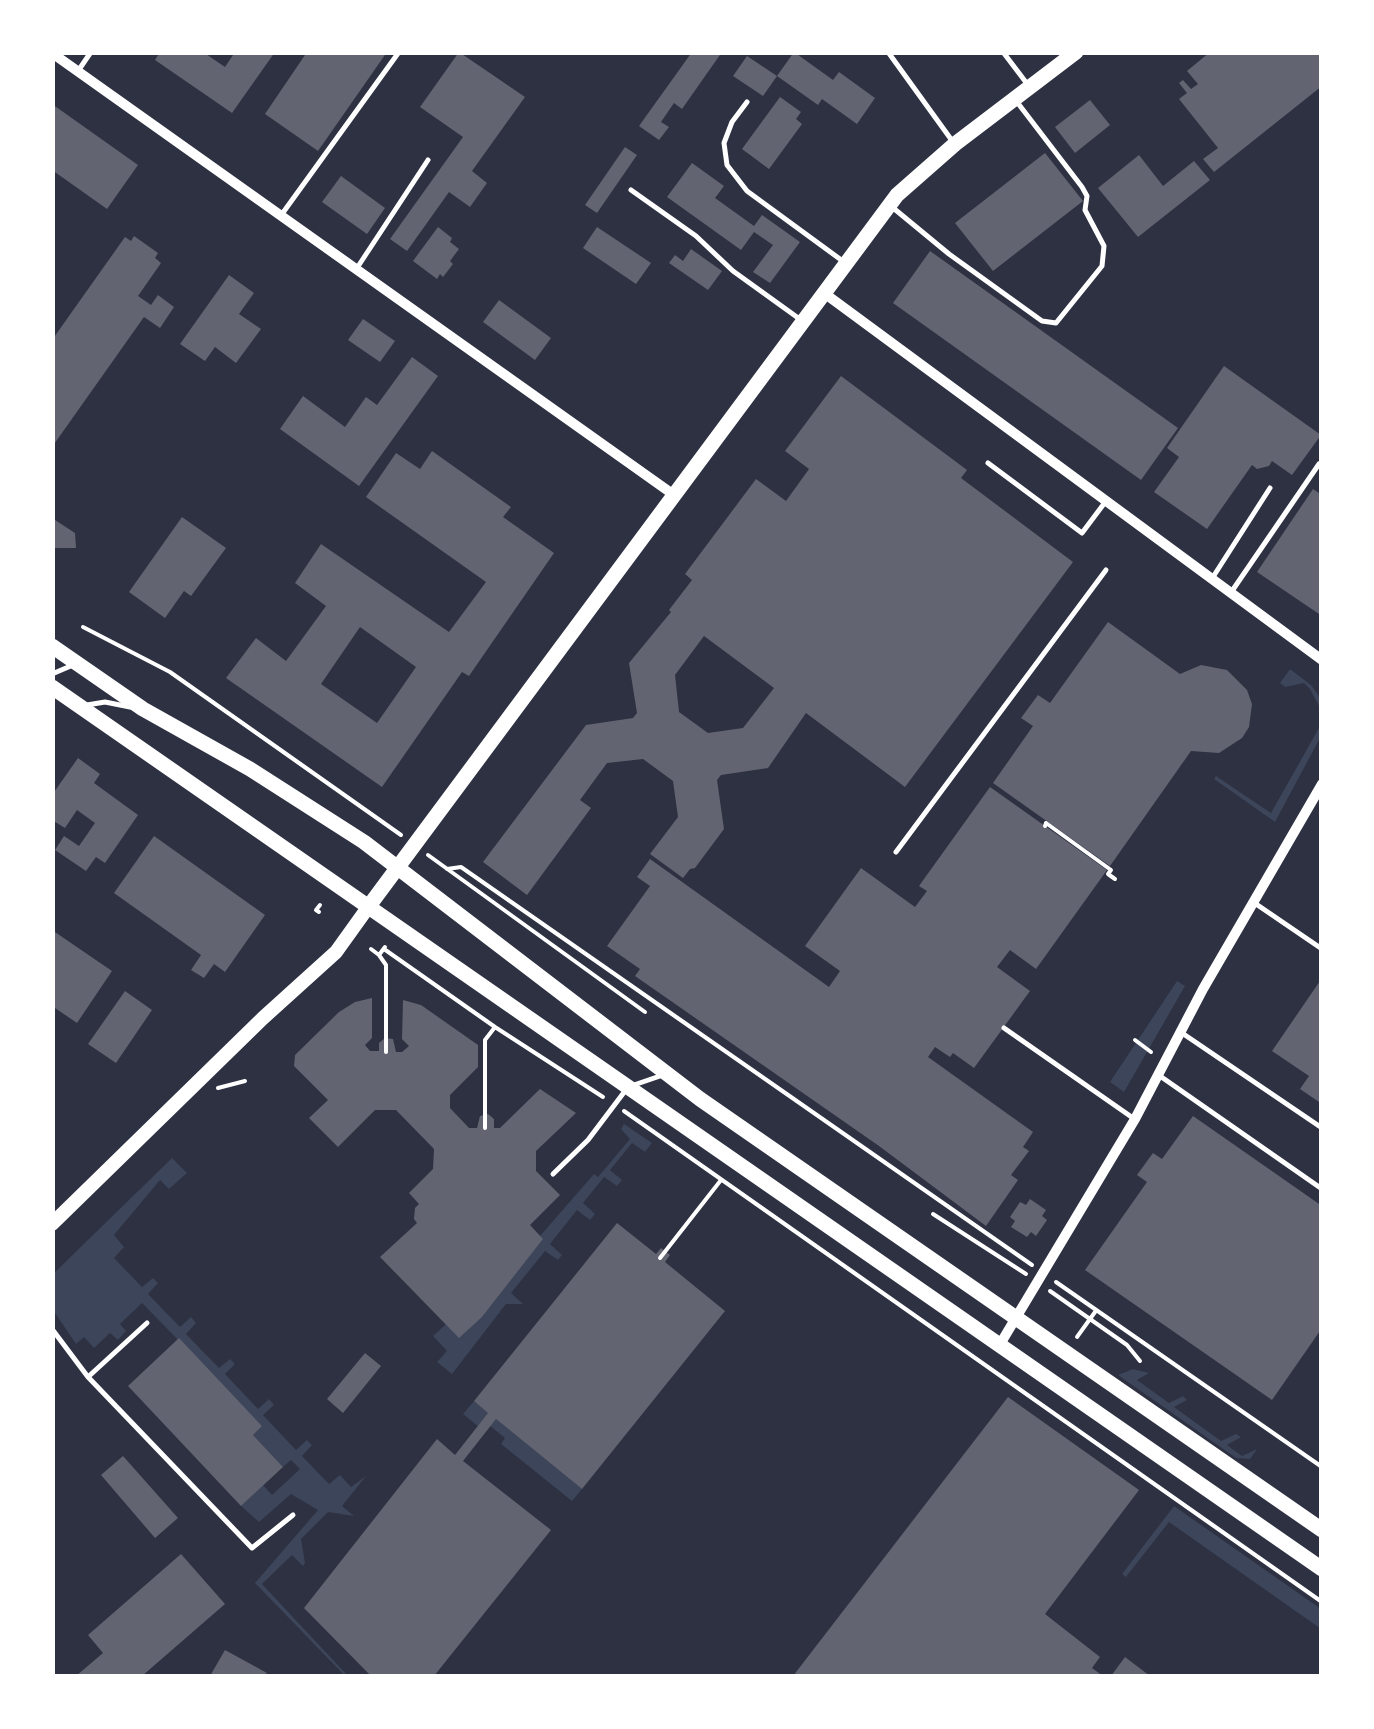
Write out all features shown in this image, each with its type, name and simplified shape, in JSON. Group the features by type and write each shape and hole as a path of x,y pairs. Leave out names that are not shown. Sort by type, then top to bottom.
{"main road":[{"path":"369,906 890,205 954,144 1076,52"},
{"path":"52,646 143,709 307,803 397,866 666,1074 1322,1530"},
{"path":"52,687 1322,1569"}],"street":[{"path":"52,53 674,495"},
{"path":"824,294 1322,660"},
{"path":"999,1346 1135,1120 1322,784"},
{"path":"52,1224 336,952 369,906"}],"lane":[{"path":"78,72 92,52"},
{"path":"280,216 399,52"},
{"path":"888,52 954,144"},
{"path":"1003,52 1030,88"},
{"path":"890,205 949,254 1042,321 1056,323 1102,266 1104,246 1085,210 1082,186 1015,99"},
{"path":"747,102 732,122 724,142 727,165 747,191 846,263"},
{"path":"355,270 428,160"},
{"path":"630,190 696,236 733,271 803,322"},
{"path":"988,463 1082,533 1106,502"},
{"path":"1230,593 1318,464 1322,466"},
{"path":"1212,579 1270,488"},
{"path":"896,852 1106,570"},
{"path":"52,674 76,663"},
{"path":"80,706 105,702 143,709"},
{"path":"1254,902 1322,949"},
{"path":"1004,1028 1135,1120"},
{"path":"1182,1033 1322,1128"},
{"path":"553,1174 588,1140 628,1087 666,1074"},
{"path":"1160,1076 1322,1189"},
{"path":"88,1376 147,1324"},
{"path":"52,1329 88,1376 252,1548 293,1515"}],"path":[{"path":"83,627 170,672 646,1012"},
{"path":"1044,826 1046,823 1111,870 1108,874 1114,879"},
{"path":"447,868 461,867 1031,1265"},
{"path":"320,904 316,910 320,912"},
{"path":"379,955 390,941"},
{"path":"371,949 386,965 386,1052"},
{"path":"384,949 722,1180 1322,1602"},
{"path":"485,1128 486,1040 495,1027"},
{"path":"660,1258 722,1180"},
{"path":"934,1214 1025,1274"},
{"path":"1058,1284 1322,1467"},
{"path":"1054,1294 1127,1345 1140,1361"},
{"path":"1072,1344 1096,1310"}],"shaded area":[{"path":"1290,669 1311,685 1321,699 1321,736 1275,822 1214,779 1216,776 1271,813 1320,726 1320,708 1310,689 1304,683 1285,687 1280,683"},
{"path":"1177,981 1185,986 1124,1092 1110,1082"},
{"path":"624,1124 652,1143 645,1152 632,1143 610,1170 622,1180 617,1186 604,1177 583,1203 595,1214 590,1220 577,1210 550,1244 562,1255 558,1260 545,1251 511,1293 523,1304 506,1304 452,1374 437,1362 447,1351 433,1336 446,1324 482,1317 542,1240 540,1236 630,1139 621,1129"},
{"path":"172,1158 187,1173 169,1189 160,1180 114,1235 124,1247 114,1258 142,1287 153,1278 158,1283 148,1294 180,1327 191,1317 196,1323 186,1334 219,1368 230,1359 235,1364 225,1374 258,1409 269,1399 274,1405 263,1415 296,1450 307,1440 312,1445 302,1456 329,1484 340,1475 351,1487 366,1476 342,1506 354,1516 328,1512 301,1539 303,1566 292,1555 262,1584 348,1676 255,1583 318,1510 291,1494 259,1522 241,1506 263,1485 272,1495 300,1469 291,1460 283,1467 253,1435 262,1426 142,1303 120,1324 126,1331 118,1340 110,1333 94,1348 84,1337 76,1344 53,1310 53,1274"},
{"path":"1133,1369 1149,1373 1137,1380 1169,1403 1183,1396 1187,1400 1174,1407 1221,1441 1236,1434 1241,1437 1227,1445 1242,1456 1257,1449 1250,1459 1236,1458 1118,1375"},
{"path":"474,1401 582,1489 572,1501 501,1444 505,1438 484,1421 479,1427 463,1414"},
{"path":"1174,1506 1321,1609 1321,1629 1169,1522 1126,1577 1122,1574"}],"building":[{"path":"160,52 203,52 225,67 235,52 275,52 232,113 155,60"},
{"path":"307,52 387,52 318,151 265,114"},
{"path":"459,52 525,97 472,171 487,183 470,207 449,192 407,251 390,239 463,137 420,107"},
{"path":"692,52 722,52 682,109 674,103 661,122 669,127 659,140 639,126"},
{"path":"794,52 833,80 839,72 875,98 857,124 822,99 818,105 777,76"},
{"path":"1210,52 1319,52 1322,56 1322,86 1214,172 1203,159 1218,148 1179,99 1187,93 1179,83 1183,80 1191,89 1198,84 1187,71"},
{"path":"747,56 777,76 763,96 733,76"},
{"path":"780,97 801,112 796,119 802,124 769,169 742,149"},
{"path":"1090,100 1110,125 1075,153 1055,127"},
{"path":"52,104 138,165 107,209 52,170"},
{"path":"625,147 637,155 597,213 585,205"},
{"path":"1045,153 1083,201 993,271 955,223"},
{"path":"1139,155 1163,186 1194,161 1210,180 1138,237 1098,188"},
{"path":"692,163 724,186 715,198 754,226 762,215 800,242 770,283 753,272 773,245 754,232 741,250 667,197"},
{"path":"341,176 385,208 367,234 322,202"},
{"path":"438,227 459,249 450,261 453,264 437,279 413,261"},
{"path":"597,227 651,263 636,284 583,248"},
{"path":"134,236 158,253 155,258 161,263 138,296 151,305 158,295 174,307 160,328 144,317 52,447 52,340 125,237 131,241"},
{"path":"691,249 722,271 708,290 669,263 675,255 683,261"},
{"path":"930,251 1178,428 1141,480 893,303"},
{"path":"229,275 254,293 239,314 261,329 236,363 215,347 205,361 180,344"},
{"path":"499,300 551,338 535,360 483,322"},
{"path":"363,319 395,341 380,362 348,340"},
{"path":"412,357 438,376 359,486 280,429 303,396 345,427 366,397 377,405"},
{"path":"1224,366 1321,435 1292,475 1272,461 1257,469 1252,465 1207,529 1154,492 1179,457 1167,448"},
{"path":"841,376 967,470 961,478 1073,562 905,787 806,713 768,768 721,775 717,780 724,829 683,878 650,854 678,817 673,781 643,759 607,763 580,800 591,808 527,895 483,862 586,725 633,718 637,713 629,663 671,612 692,580 685,574 756,479 786,501 809,469 785,451","holes":["704,636 774,688 743,728 708,733 679,712 675,675"]},
{"path":"432,451 511,507 503,517 554,553 469,676 462,672 382,787 226,678 256,638 286,661 326,606 295,583 321,544 449,632 486,582 366,497 396,453 420,469","holes":["360,627 416,667 377,723 321,684"]},
{"path":"1313,489 1322,495 1322,616 1257,572"},
{"path":"182,517 226,548 191,596 184,591 165,618 129,592"},
{"path":"52,518 75,533 76,548 52,548"},
{"path":"1108,622 1180,674 1201,665 1227,670 1247,690 1252,704 1249,727 1242,738 1219,753 1191,751 1110,866 993,783 1033,726 1021,718 1038,695 1050,703"},
{"path":"78,758 100,774 94,783 138,815 105,863 96,857 86,871 55,850 64,836 79,846 95,823 77,810 65,828 52,820 52,795"},
{"path":"990,787 1107,870 1036,969 1010,950 997,967 1030,991 974,1068 953,1053 950,1057 935,1047 928,1057 1033,1132 1023,1147 1029,1151 1011,1175 1018,1180 986,1226 879,1146 635,976 640,969 607,946 650,886 637,877 650,859 829,987 840,971 805,946 861,868 915,907 927,891 919,886"},
{"path":"154,836 265,915 225,972 214,964 204,978 191,970 201,955 114,893"},
{"path":"52,930 112,971 77,1023 52,1006"},
{"path":"1322,978 1322,1104 1300,1089 1309,1076 1272,1051"},
{"path":"125,991 152,1010 116,1063 88,1044"},
{"path":"372,998 372,1038 365,1045 370,1051 379,1051 379,1043 385,1038 393,1039 396,1052 409,1046 402,1039 403,1000 421,1005 478,1045 478,1067 450,1095 450,1108 469,1128 477,1128 480,1116 488,1114 494,1119 494,1128 500,1128 540,1089 576,1113 536,1151 536,1171 560,1195 530,1225 543,1239 482,1317 459,1338 380,1257 417,1223 415,1208 419,1204 409,1193 433,1169 434,1149 396,1110 375,1110 338,1147 309,1118 328,1100 294,1066 295,1055 339,1012"},
{"path":"1193,1116 1322,1206 1322,1328 1272,1400 1085,1270 1147,1182 1137,1175 1153,1153 1162,1159"},
{"path":"1030,1199 1046,1210 1042,1216 1047,1220 1036,1236 1031,1232 1027,1237 1011,1227 1015,1221 1010,1217 1020,1202 1026,1205"},
{"path":"617,1223 656,1254 661,1248 670,1255 665,1262 725,1311 582,1489 496,1419 463,1461 551,1530 434,1676 371,1676 304,1608 437,1439 455,1455 488,1413 474,1401"},
{"path":"179,1338 262,1426 253,1435 283,1467 241,1506 128,1386"},
{"path":"365,1353 381,1366 343,1413 327,1399"},
{"path":"1008,1397 1139,1490 1045,1614 1100,1657 1092,1668 1103,1676 793,1676"},
{"path":"123,1456 178,1518 155,1538 101,1475"},
{"path":"181,1554 225,1604 142,1676 76,1676 103,1653 88,1635"},
{"path":"225,1650 267,1673 210,1676"},
{"path":"1125,1657 1150,1676 1111,1676"}]}
